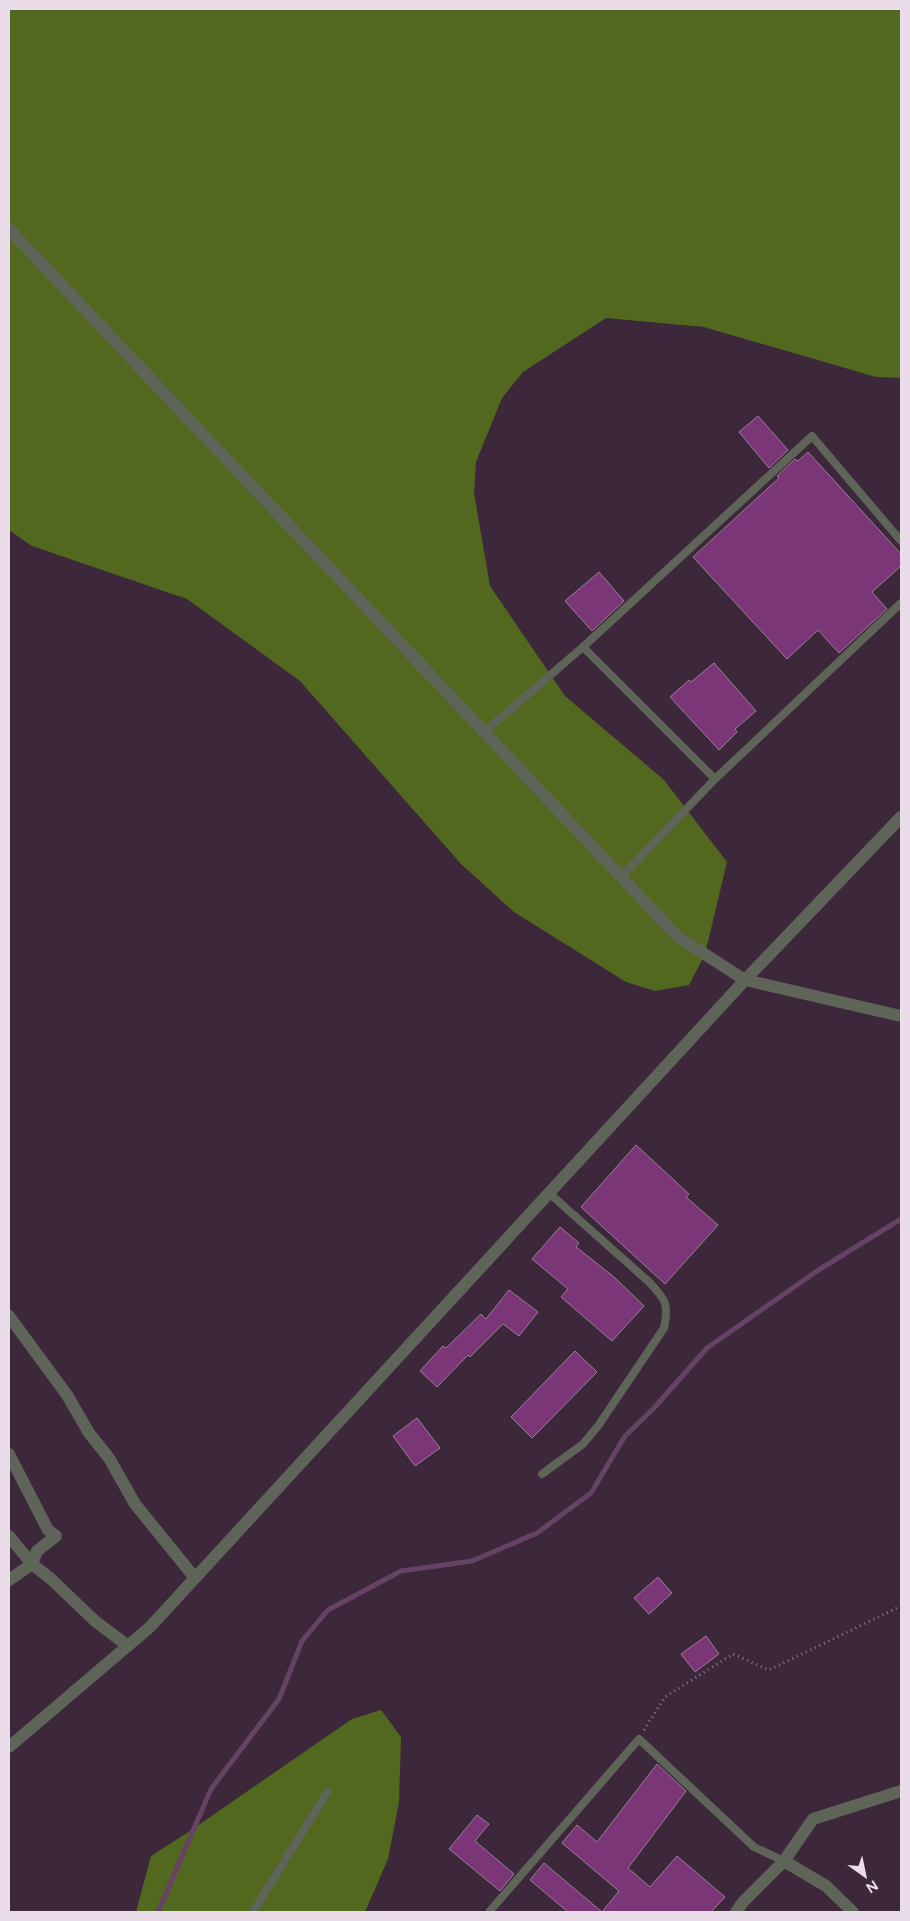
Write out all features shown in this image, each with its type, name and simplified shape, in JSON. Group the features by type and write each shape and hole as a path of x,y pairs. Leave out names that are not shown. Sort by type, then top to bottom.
{"street":[{"path":"9,229 678,937 746,980 901,1016"},
{"path":"9,1747 150,1627 746,980 901,817"},
{"path":"9,1316 109,1458 135,1504 196,1578"},
{"path":"9,1454 48,1530 56,1536 37,1551 32,1564 9,1580"},
{"path":"9,1536 32,1564 96,1621 128,1646"},
{"path":"736,1912 743,1902 784,1861 813,1819 901,1791"},
{"path":"784,1861 826,1886 853,1912"}],"lane":[{"path":"484,732 583,646 812,436 901,541"},
{"path":"621,877 715,779 900,605"},
{"path":"583,646 715,779"},
{"path":"542,1474 583,1444 598,1426 664,1328 668,1311 662,1295 550,1193"},
{"path":"490,1912 639,1739 754,1847 784,1861"},
{"path":"253,1912 328,1791"}],"path":[{"path":"639,1739 665,1697 733,1654 769,1670 901,1606"}],"green space":[{"path":"9,9 901,9 901,378 876,377 704,327 606,318 523,372 502,398 476,462 474,493 490,586 565,696 664,780 727,862 705,954 689,985 655,991 626,982 514,912 461,864 300,681 187,599 32,546 9,530"},
{"path":"381,1710 401,1737 399,1802 388,1859 365,1912 136,1912 151,1856 352,1719"}],"building":[{"path":"758,416 788,450 769,468 739,432"},
{"path":"808,452 901,554 901,566 872,592 887,609 839,653 818,630 787,659 693,557 779,478 777,476 795,459 798,461"},
{"path":"599,572 624,601 592,631 565,601"},
{"path":"714,663 756,711 735,729 737,732 719,750 670,697 689,680 691,682"},
{"path":"636,1145 689,1194 686,1197 718,1225 665,1284 581,1207"},
{"path":"560,1227 579,1243 576,1247 614,1277 644,1306 612,1341 561,1297 568,1289 532,1259"},
{"path":"509,1290 538,1312 519,1336 503,1324 470,1357 468,1355 437,1387 420,1371 443,1346 446,1348 481,1314 486,1319"},
{"path":"575,1351 597,1372 532,1438 511,1417"},
{"path":"417,1418 440,1448 415,1466 393,1436"},
{"path":"658,1577 672,1593 649,1614 634,1598"},
{"path":"706,1636 719,1654 695,1672 681,1654"},
{"path":"657,1764 686,1791 628,1868 650,1887 677,1856 725,1897 711,1912 602,1912 619,1891 562,1843 577,1825 597,1842"},
{"path":"477,1815 489,1824 475,1841 514,1874 500,1891 449,1849"},
{"path":"544,1863 602,1912 568,1912 530,1880"}],"waterway":[{"path":"158,1912 211,1789 279,1699 302,1641 328,1610 401,1571 472,1561 537,1533 591,1493 625,1436 654,1408 707,1348 817,1271 901,1219"}]}
